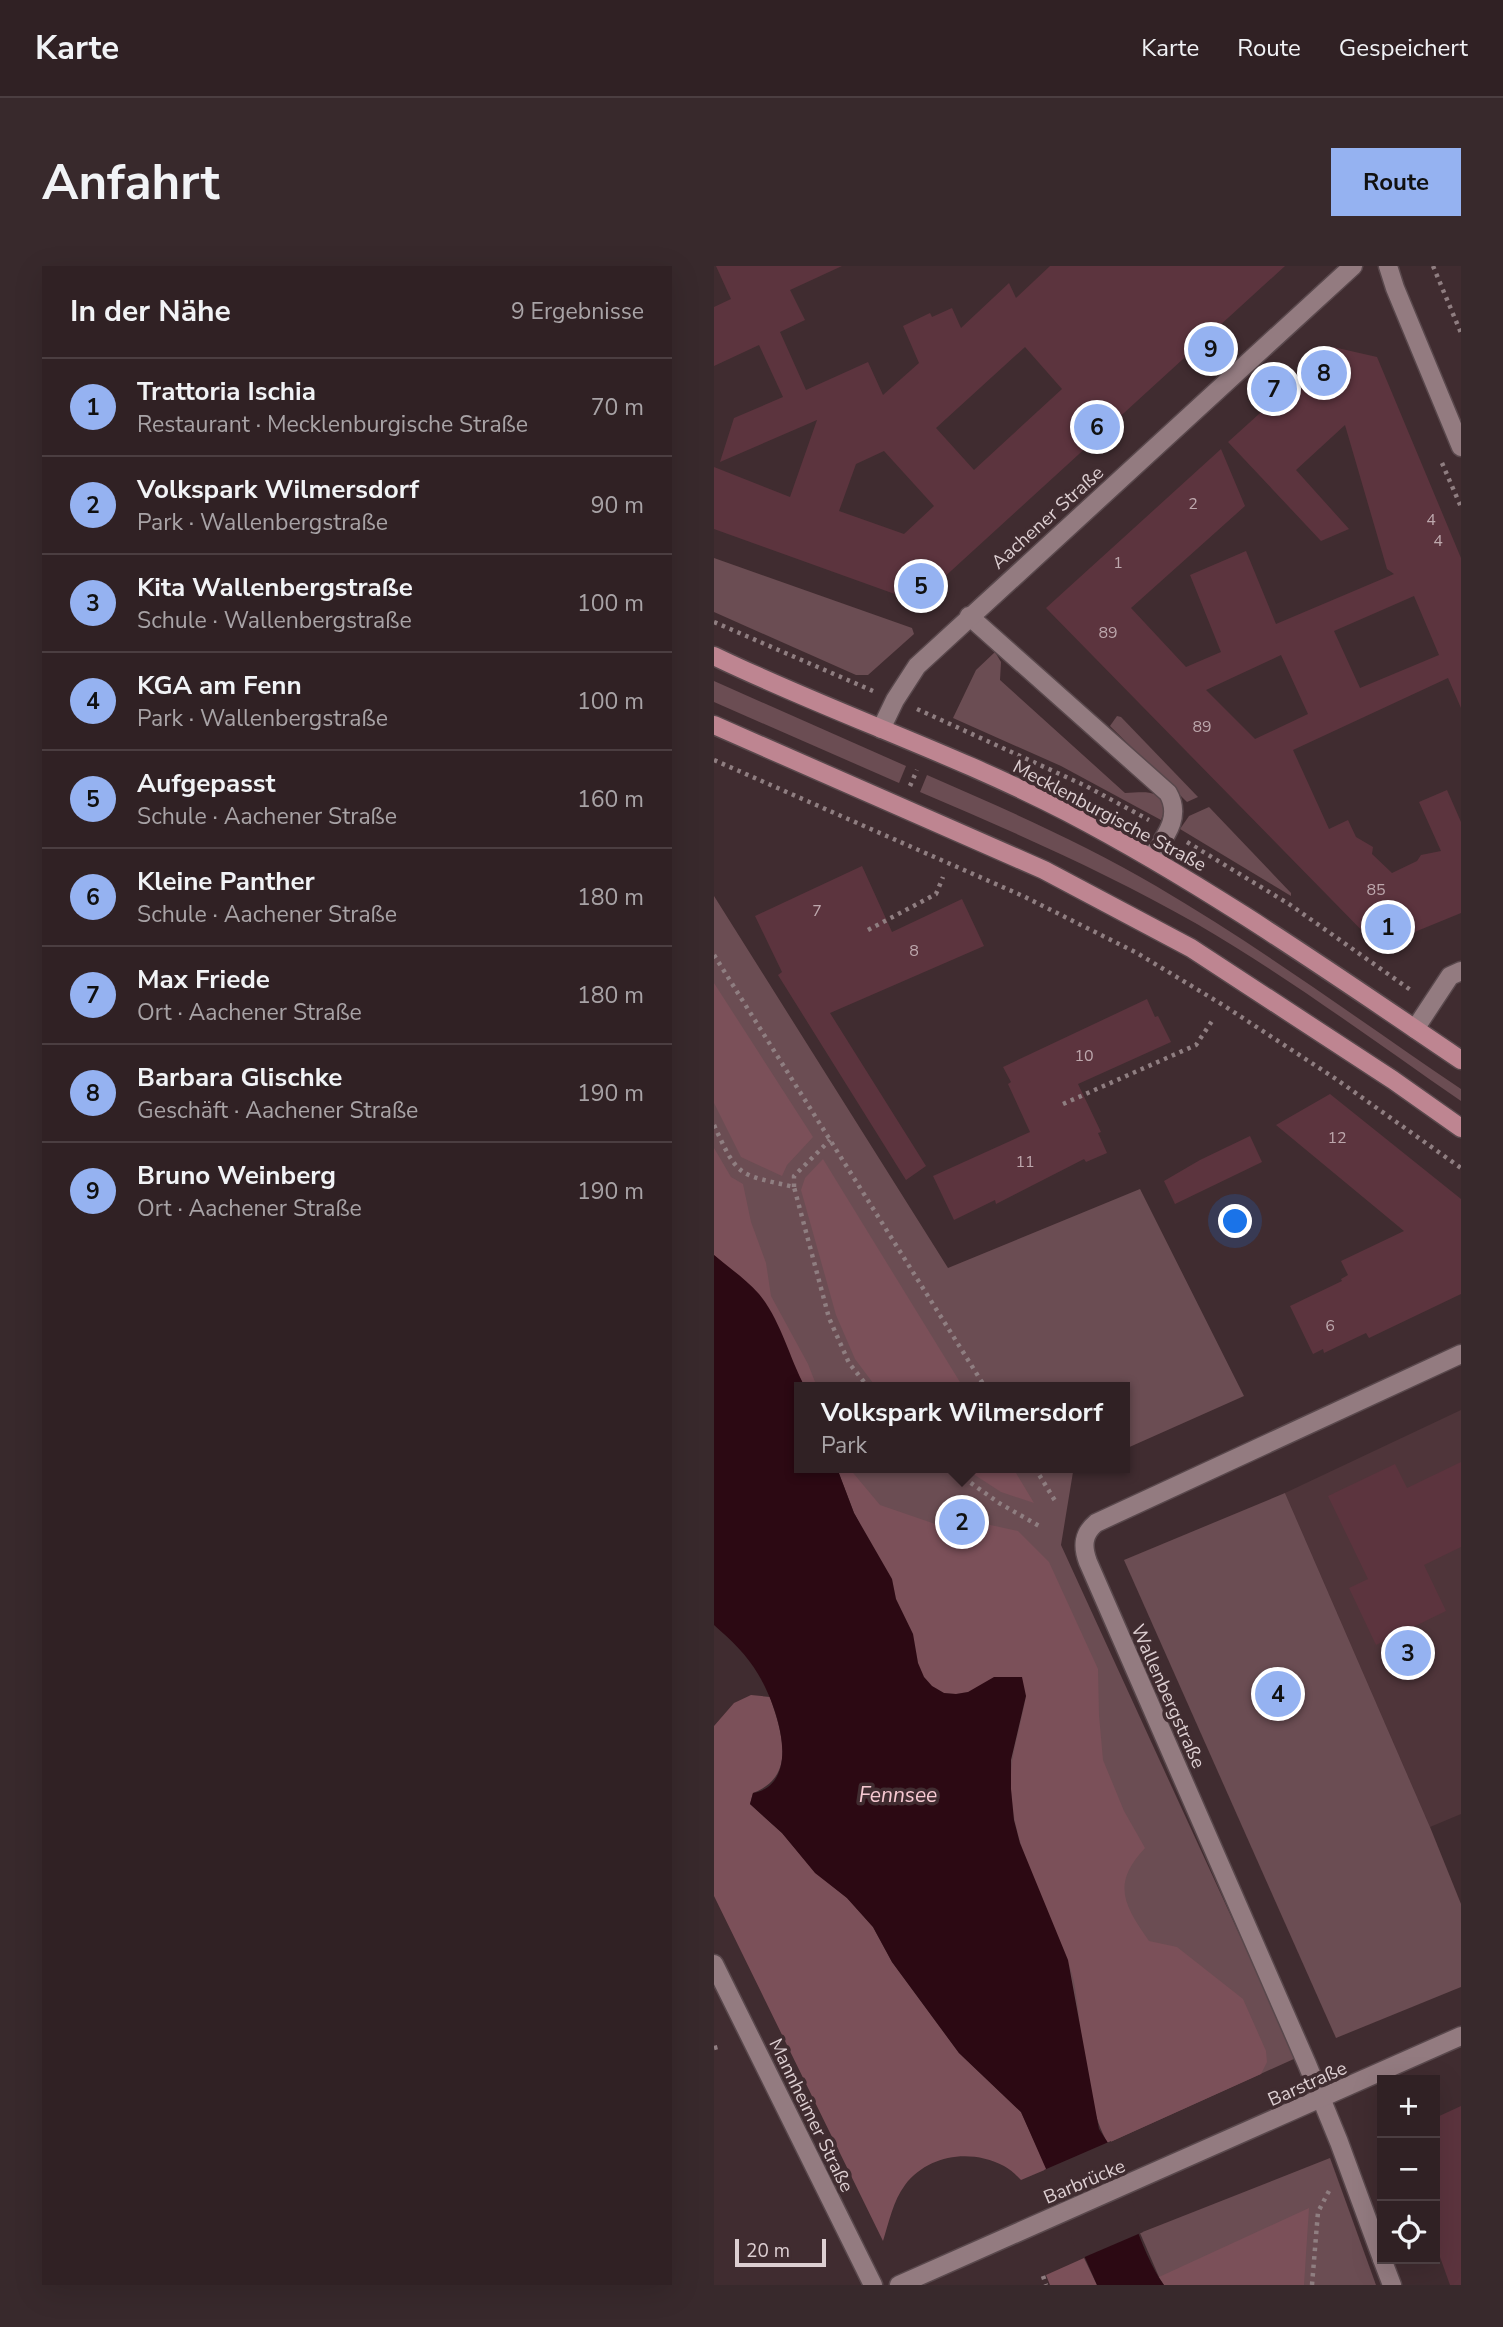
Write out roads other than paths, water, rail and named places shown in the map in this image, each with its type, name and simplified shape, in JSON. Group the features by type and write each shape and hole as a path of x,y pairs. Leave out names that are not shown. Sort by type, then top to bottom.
{"main road":[{"name":"Mecklenburgische Straße","path":"714,656 1066,811 1216,896 1461,1060"},
{"path":"714,725 1044,870 1191,948 1393,1080 1461,1128"}],"street":[{"name":"Aachener Straße","path":"881,729 895,700 917,666 1353,266"},
{"path":"1388,266 1461,447"},
{"path":"969,616 1168,793 1174,804 1173,818 1151,858"},
{"path":"1415,1029 1450,976 1461,971"},
{"name":"Wallenbergstraße","path":"1377,2246 1322,2099 1088,1562 1084,1542 1088,1531 1097,1523 1461,1353"},
{"name":"Mannheimer Straße","path":"714,1964 873,2285"},
{"name":"Barstraße","path":"1170,2167 1461,2036"},
{"name":"Barbrücke","path":"899,2285 1170,2167"},
{"name":"Wallenbergstraße","path":"1384,2264 1392,2285"}],"water":[{"name":"Fennsee","path":"714,1255 759,1294 779,1327 802,1382 794,1382 794,1473 839,1473 854,1513 892,1579 896,1599 913,1634 918,1663 924,1677 944,1693 956,1694 968,1692 994,1677 1022,1677 1026,1696 1011,1760 1014,1820 1020,1843 1068,1960 1099,2129 1108,2143 1139,2236 1164,2285 1097,2285 1021,2112 959,2053 892,1962 873,1927 847,1898 815,1873 782,1833 750,1804 753,1793 768,1787 777,1777 782,1748 780,1732 771,1699 758,1674 749,1660 714,1625"}],"place":[{"name":"Bruno Weinberg","path":"1211,349"},
{"name":"Barbara Glischke","path":"1324,373"},
{"name":"Max Friede","path":"1274,389"},
{"name":"Kleine Panther","path":"1097,427"},
{"name":"Aufgepasst","path":"921,586"},
{"name":"Trattoria Ischia","path":"1388,927"},
{"name":"Volkspark Wilmersdorf","path":"962,1522"},
{"name":"Kita Wallenbergstraße","path":"1408,1653"},
{"name":"KGA am Fenn","path":"1278,1694"}]}
